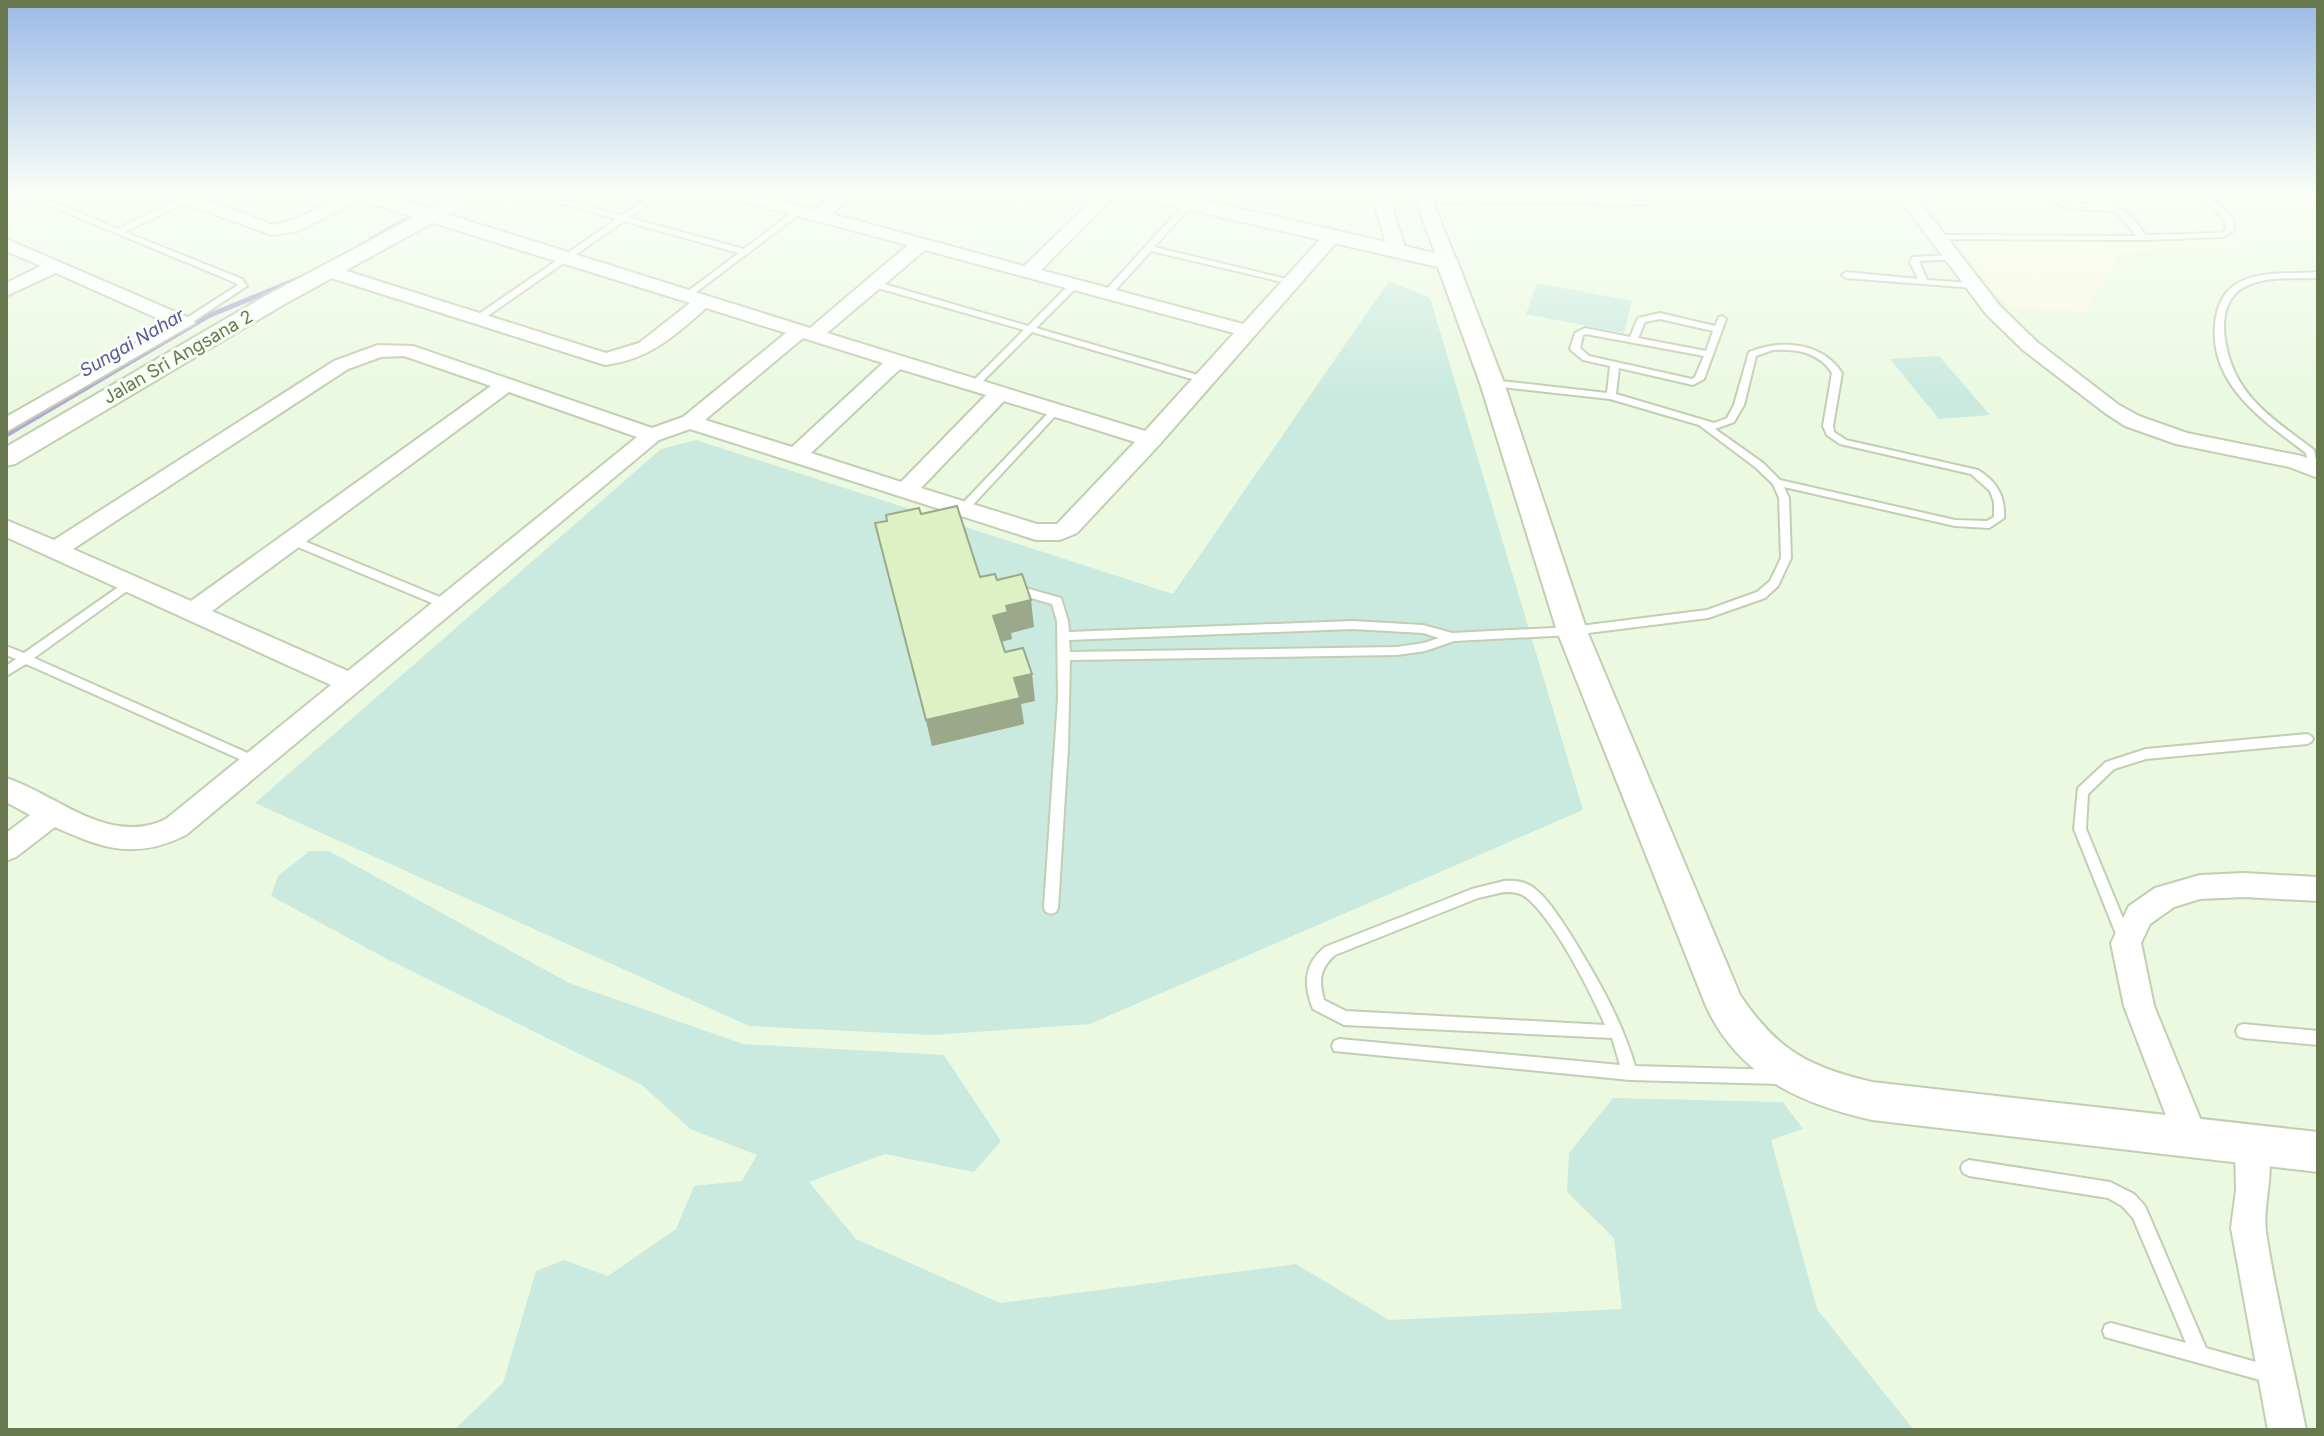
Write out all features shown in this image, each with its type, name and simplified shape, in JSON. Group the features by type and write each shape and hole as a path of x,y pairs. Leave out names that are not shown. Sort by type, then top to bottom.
{"street":[{"path":"38,258 185,323"},
{"name":"Jalan Sri Angsana 2","path":"6,458 275,300 356,258"},
{"path":"564,258 1152,440"},
{"path":"6,789 51,814 119,838 154,838 176,827 652,435 690,422 904,258"},
{"path":"979,258 1248,331"},
{"path":"1029,271 1042,258"},
{"path":"690,422 1036,532 1060,532 1069,528 1152,440 1314,258"},
{"path":"1427,258 1448,263"},
{"path":"1446,258 1492,383 1572,631 1725,1006 1750,1043 1795,1078 1833,1092 1872,1101 2252,1147 2318,1152"},
{"path":"1953,258 1972,286 2030,346 2132,421 2183,439 2294,461 2315,461"},
{"path":"6,290 56,266"},
{"path":"331,272 595,357 617,359 643,350 695,299"},
{"path":"6,426 185,323"},
{"path":"55,550 341,365 364,355 406,350 652,435"},
{"path":"797,454 897,361"},
{"path":"193,612 507,384"},
{"path":"907,489 1000,393"},
{"path":"6,528 353,684"},
{"path":"6,849 51,814"},
{"path":"2192,1140 2139,1006 2126,943 2139,915 2165,897 2200,887 2244,885 2318,889"},
{"path":"2252,1147 2253,1190 2248,1228 2287,1430"}],"lane":[{"path":"182,258 239,281 243,286 185,323"},
{"path":"476,320 564,258"},
{"path":"695,299 739,258"},
{"path":"1108,293 1140,258"},
{"path":"1190,258 1292,283"},
{"path":"1924,282 1914,262 1916,259 1934,258"},
{"path":"1846,275 1972,286"},
{"path":"2315,461 2241,394 2226,361 2218,320 2222,304 2231,292 2247,281 2318,275"},
{"path":"874,284 1205,380"},
{"path":"974,385 1075,284"},
{"path":"1633,340 1641,320 1652,316 1719,330"},
{"path":"1709,354 1585,331 1579,333 1575,349 1581,356 1615,366 1693,382 1699,379 1719,330 1722,319"},
{"path":"1492,383 1611,396 1714,426 1731,420 1739,405 1752,354 1772,346 1819,355 1835,365 1837,373 1828,426 1830,433 1843,442 1974,472 1992,483 1999,493 1999,518 1989,525 1955,523 1777,482"},
{"path":"1611,396 1615,366"},
{"path":"964,508 1056,410"},
{"path":"1065,656 1397,651 1425,647 1453,637 1572,631 1708,614 1761,595 1774,583 1786,558 1784,498 1777,482 1743,451 1704,425"},
{"path":"292,540 448,605"},
{"path":"6,672 130,583"},
{"path":"1008,588 1057,601 1063,610 1065,656 1051,908"},
{"path":"1064,636 1393,625 1453,637"},
{"path":"1393,625 1397,651"},
{"path":"6,650 257,762"},
{"path":"2126,943 2080,829 2082,792 2110,765 2146,754 2307,739"},
{"path":"1616,1032 1344,1018 1329,1013 1318,1004 1311,975 1317,961 1330,951 1477,893 1502,887 1523,887 1536,897 1557,924 1616,1032 1630,1073"},
{"path":"2243,1031 2318,1038"},
{"path":"1339,1046 1630,1073 1795,1078"},
{"path":"1969,1168 2093,1186 2110,1190 2128,1200 2139,1212 2200,1355"},
{"path":"2111,1331 2278,1376"}],"shaded area":[{"path":"6,258 2318,258 2318,1430 6,1430"},
{"path":"1969,258 2117,258 2086,311 2009,308"},
{"path":"1389,281 1430,298 1583,810 1090,1024 932,1035 749,1026 255,803 661,449 696,440 1173,594"},
{"path":"1537,283 1632,301 1624,333 1526,314"},
{"path":"1939,356 1990,415 1939,419 1890,359"},
{"path":"309,851 329,851 569,983 743,1044 944,1055 1001,1141 974,1172 885,1154 809,1182 856,1239 1000,1303 1296,1264 1389,1320 1622,1309 1614,1238 1567,1192 1569,1153 1613,1098 1783,1102 1803,1129 1771,1140 1817,1309 1914,1430 454,1430 503,1383 536,1271 564,1260 608,1276 676,1229 694,1186 742,1181 757,1155 690,1129 642,1085 387,959 271,896 278,876"}],"building":[{"path":"957,506 980,577 995,574 997,580 1022,574 1031,600 1006,606 1008,612 993,616 1005,652 1023,648 1032,674 1014,678 1020,698 926,720 875,523 887,521 886,515 919,508 921,514"}],"waterway":[{"name":"Sungai Nahar","path":"6,435 208,316 298,279"}]}
